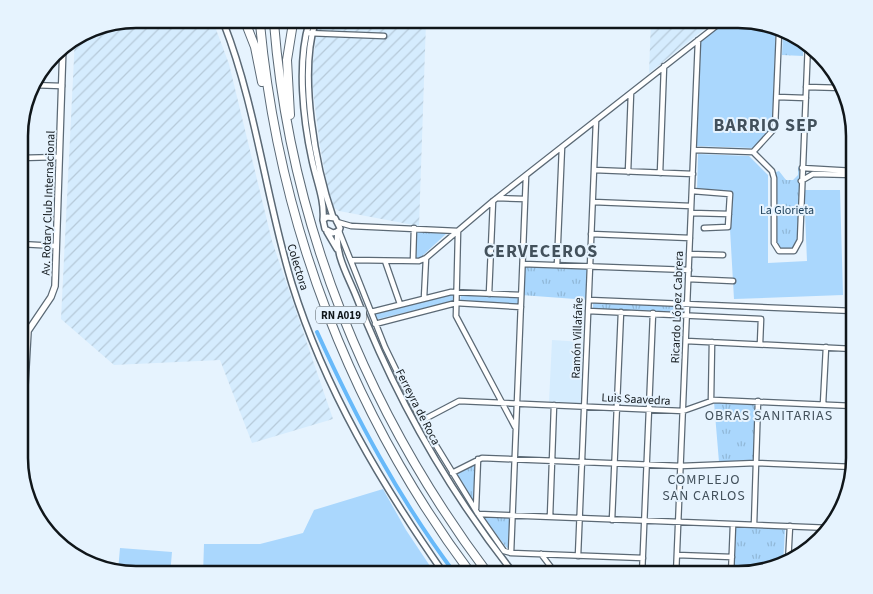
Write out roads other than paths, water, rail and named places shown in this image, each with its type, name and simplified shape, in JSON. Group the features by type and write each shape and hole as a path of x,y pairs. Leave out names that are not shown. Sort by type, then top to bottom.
{"highway":[{"path":"247,28 257,55 273,144 284,175"},
{"name":"RN A019","path":"261,28 270,103 284,175 319,296 358,389 410,484 466,566"},
{"name":"RN A019","path":"275,28 289,135 316,244 332,292 363,368 397,435 422,479 483,566"},
{"path":"289,135 287,60 292,28"}],"main road":[{"name":"Av. Rotary Club Internacional","path":"28,331 54,290 63,55"}],"street":[{"name":"Colectora","path":"225,28 236,59 277,232 293,286 310,332 349,421 369,459 397,505 439,566"},
{"name":"Ferreyra de Roca","path":"310,28 308,68 316,153 322,184 375,324 421,421"},
{"name":"Ferreyra de Roca","path":"313,28 303,54 303,85 310,148 321,197 323,220 339,254 375,344 426,447 464,506 508,566"},
{"path":"351,260 413,261 426,258 495,200 713,28"},
{"path":"310,34 384,36"},
{"path":"753,152 775,128 779,36"},
{"name":"Ricardo López Cabrera","path":"676,566 698,40"},
{"path":"694,150 753,152 772,171 774,178 774,243 779,251 794,251 799,244 808,53"},
{"path":"660,173 664,66"},
{"path":"40,85 62,86"},
{"path":"806,87 834,88"},
{"path":"628,172 631,93"},
{"path":"777,97 806,98"},
{"name":"Ramón Villafañe","path":"578,556 596,121"},
{"path":"557,265 562,147"},
{"path":"28,158 59,158"},
{"path":"802,168 845,170"},
{"path":"594,170 693,174"},
{"path":"801,181 814,174 845,175"},
{"path":"511,554 526,176"},
{"path":"692,191 729,193 727,228 704,228"},
{"path":"495,200 525,199"},
{"path":"490,294 495,200"},
{"path":"592,202 691,206"},
{"path":"691,213 729,214"},
{"path":"323,220 327,216 333,217"},
{"path":"327,231 333,233 339,228 351,226 458,231"},
{"name":"Ferreyra de Roca","path":"339,228 337,240 339,254"},
{"path":"413,261 414,228"},
{"path":"458,231 456,316 516,429"},
{"path":"591,234 690,238"},
{"path":"28,244 56,246"},
{"path":"689,254 723,255"},
{"path":"424,298 426,258"},
{"path":"385,261 400,304"},
{"path":"523,264 689,270"},
{"path":"688,279 733,281"},
{"path":"371,312 456,292 521,295"},
{"path":"588,300 845,310"},
{"path":"375,324 456,303 521,307"},
{"path":"588,311 761,319 760,344"},
{"path":"612,520 621,312"},
{"path":"643,566 653,313"},
{"path":"686,341 845,348"},
{"path":"711,400 712,342"},
{"path":"823,404 826,347"},
{"name":"Luis Saavedra","path":"421,421 459,401 683,411 711,400 845,405"},
{"path":"754,525 758,402"},
{"path":"550,517 554,405"},
{"path":"421,421 477,512 502,548 511,554 643,558"},
{"path":"452,472 478,459 681,466 756,462 845,467"},
{"path":"477,512 478,459"},
{"path":"477,512 580,519 821,528"},
{"path":"732,566 733,525"},
{"path":"789,554 790,526"},
{"path":"541,554 550,566"},
{"path":"677,555 732,557"}],"waterway":[{"path":"317,332 363,427 397,487 449,566"}],"district":[{"name":"BARRIO SEP","path":"766,125"},
{"name":"CERVECEROS","path":"541,251"},
{"name":"OBRAS SANITARIAS","path":"769,415"},
{"name":"COMPLEJO SAN CARLOS","path":"704,488"}],"park label":[{"name":"La Glorieta","path":"787,210"}]}
